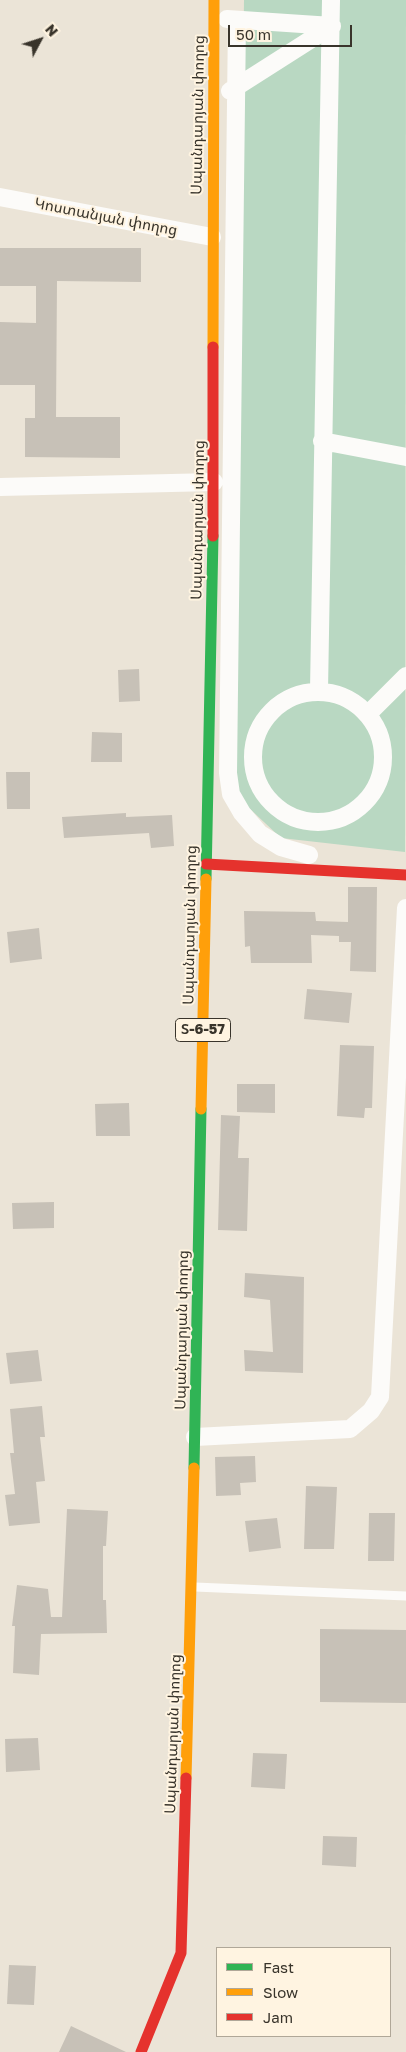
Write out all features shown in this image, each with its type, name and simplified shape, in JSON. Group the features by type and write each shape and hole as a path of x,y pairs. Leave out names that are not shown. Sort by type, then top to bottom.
{"main road":[{"name":"Սպանդարյան փողոց","path":"141,2052 181,1953 192,1587 214,482 212,237 214,0"},
{"path":"206,864 406,875"}],"street":[{"path":"319,690 322,442 332,0"},
{"path":"214,18 332,26"},
{"path":"237,20 228,774 231,794 242,814 260,834 281,847 309,855"},
{"path":"214,101 332,26"},
{"name":"Կոստանյան փողոց","path":"0,196 212,237"},
{"path":"322,442 406,457"},
{"path":"0,487 214,482"},
{"path":"368,713 406,676"},
{"path":"319,690 346,696 368,713 385,750 377,789 349,817 309,824 273,807 253,772 255,741 256,732 280,701 319,690"},
{"path":"229,738 255,741"},
{"path":"195,1437 350,1429 371,1411 380,1397 406,908"}],"lane":[{"path":"192,1587 406,1596"}],"green space":[{"path":"244,0 406,0 405,852 281,838 234,794"}],"building":[{"path":"0,248 141,248 141,282 57,281 56,417 120,417 120,458 25,457 25,418 35,418 35,385 0,385 0,322 36,323 36,286 0,286"},
{"path":"139,669 140,701 119,702 118,670"},
{"path":"92,732 122,733 122,762 91,762"},
{"path":"6,772 30,772 30,809 7,809"},
{"path":"126,813 126,817 172,815 174,846 151,848 149,833 64,838 62,817"},
{"path":"348,887 377,887 376,972 350,971 351,942 339,942 339,936 311,935 312,963 251,963 250,946 245,947 244,911 315,912 316,921 348,922"},
{"path":"39,928 42,959 10,963 7,932"},
{"path":"307,989 352,993 349,1023 304,1019"},
{"path":"340,1045 374,1046 372,1108 365,1108 364,1118 337,1116"},
{"path":"237,1084 275,1084 275,1113 237,1112"},
{"path":"129,1103 130,1136 96,1136 95,1104"},
{"path":"221,1115 240,1116 238,1158 249,1158 247,1231 218,1230"},
{"path":"54,1202 54,1228 13,1229 12,1203"},
{"path":"245,1273 304,1277 303,1373 245,1371 244,1350 273,1352 270,1300 244,1297"},
{"path":"38,1350 42,1381 10,1384 6,1353"},
{"path":"42,1406 45,1437 40,1437 45,1481 36,1482 40,1523 9,1526 5,1495 15,1494 10,1453 14,1453 10,1409"},
{"path":"255,1456 256,1482 240,1483 241,1495 216,1496 215,1457"},
{"path":"306,1486 337,1487 334,1549 304,1549"},
{"path":"67,1509 108,1511 106,1546 103,1546 103,1600 106,1600 107,1633 41,1634 39,1675 13,1673 15,1626 12,1626 17,1585 48,1589 51,1617 62,1617"},
{"path":"369,1513 395,1513 394,1561 368,1561"},
{"path":"277,1518 281,1548 249,1552 245,1521"},
{"path":"320,1629 406,1630 406,1703 320,1702"},
{"path":"38,1738 40,1770 6,1772 5,1739"},
{"path":"253,1753 287,1754 285,1789 251,1787"},
{"path":"323,1836 357,1837 356,1867 322,1865"},
{"path":"9,1965 36,1966 34,2005 7,2004"},
{"path":"71,2026 126,2052 59,2052"}],"traffic: fast":[{"path":"206,879 213,536"},
{"path":"194,1468 201,1109"}],"traffic: slow":[{"path":"213,347 214,0"},
{"path":"201,1109 206,879"},
{"path":"186,1778 194,1468"}],"traffic: jam":[{"path":"213,347 213,536"},
{"path":"206,864 406,875"},
{"path":"141,2052 181,1953 186,1778"}]}
